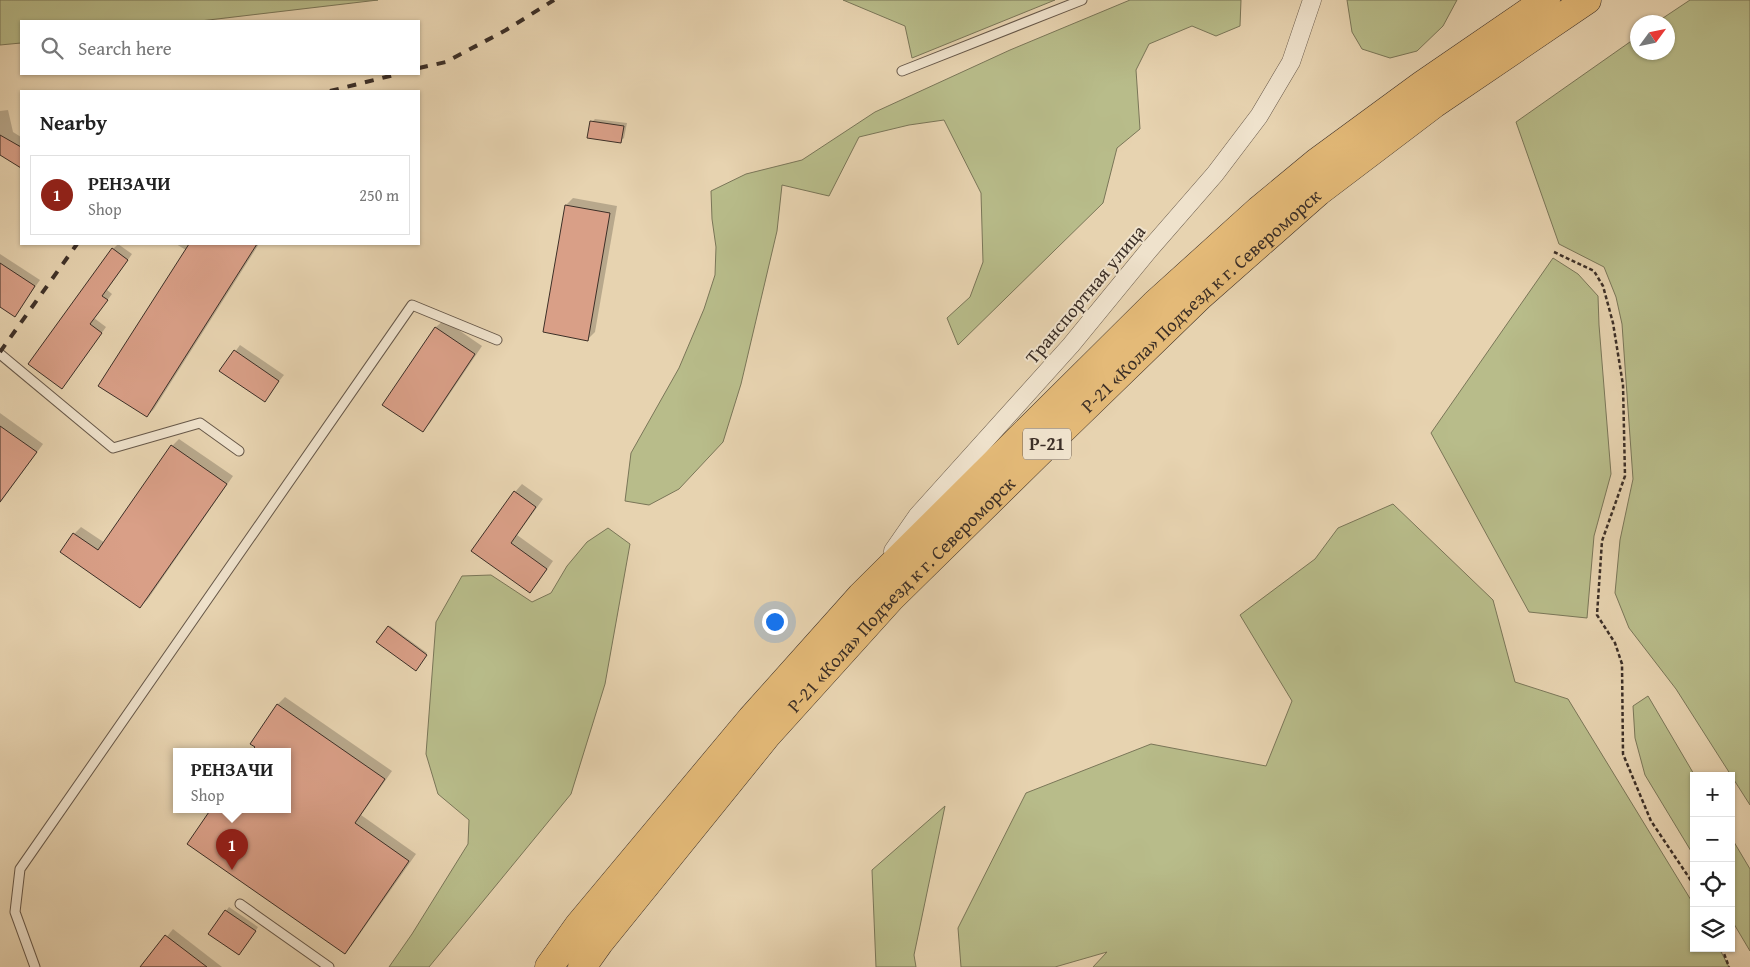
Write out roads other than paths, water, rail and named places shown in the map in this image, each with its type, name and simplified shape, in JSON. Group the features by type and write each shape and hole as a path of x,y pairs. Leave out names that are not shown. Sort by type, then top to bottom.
{"main road":[{"name":"Р-21 «Кола» Подъезд к г. Североморск","path":"549,967 579,925 751,719 861,596 1155,304 1259,210 1317,162 1546,0"},
{"name":"Р-21 «Кола» Подъезд к г. Североморск","path":"582,967 599,943 768,734 884,606 1200,296 1326,186 1434,104 1588,0"}],"street":[{"name":"Транспортная улица","path":"861,596 918,516 1071,346 1215,174 1259,116 1291,62 1312,0"}],"lane":[{"path":"902,71 1082,0"},
{"path":"35,967 15,912 20,870 412,305 497,340"},
{"path":"0,354 113,448 200,423 239,451"},
{"path":"240,904 329,967"}],"railway":[{"path":"420,68 446,62 506,30 554,0"},
{"path":"334,90 394,75"},
{"path":"0,352 76,245"}],"place":[{"name":"РЕНЗАЧИ","path":"232,870"}]}
